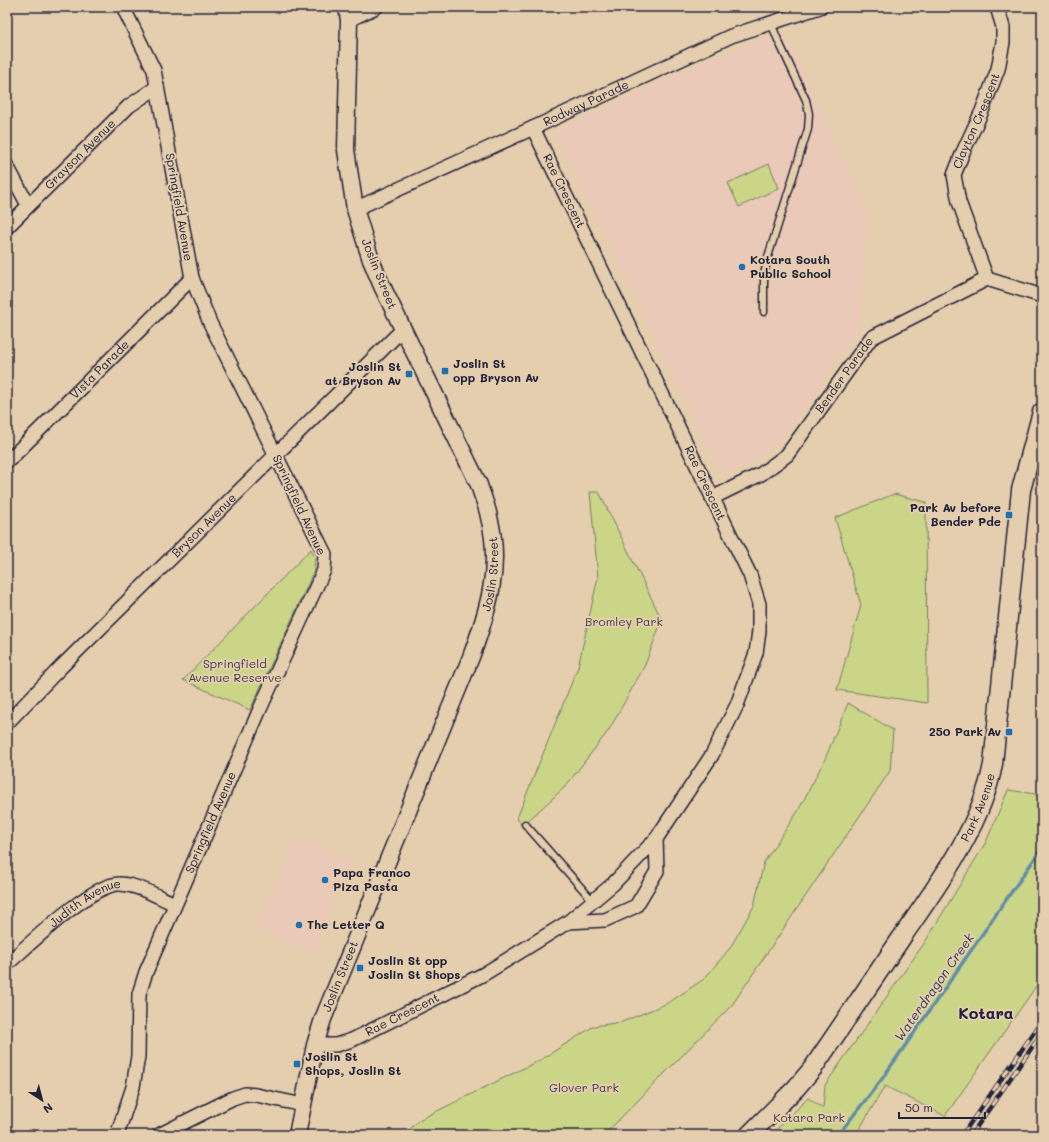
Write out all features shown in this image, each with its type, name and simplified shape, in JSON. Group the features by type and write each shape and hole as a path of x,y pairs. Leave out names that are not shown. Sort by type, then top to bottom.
{"main road":[{"name":"Park Avenue","path":"749,1135 796,1088 813,1068 925,903 965,840 974,822 992,769 1021,490 1042,412"}],"street":[{"name":"Springfield Avenue","path":"117,1135 133,1087 137,1062 140,994 146,972 260,709 324,570 325,554 210,322 192,278 154,70 122,7"},
{"path":"348,14 376,7"},
{"name":"Rodway Parade","path":"355,209 731,36 820,7"},
{"name":"Clayton Crescent","path":"987,279 959,202 954,175 982,111 998,69 1004,42 1003,26 997,7"},
{"name":"Joslin Street","path":"297,1135 315,1046 323,1019 471,657 484,620 494,579 494,548 490,521 479,485 382,286 371,260 355,209 346,150 348,14"},
{"name":"Grayson Avenue","path":"7,227 129,106 157,87"},
{"name":"Rae Crescent","path":"315,1046 336,1045 352,1040 484,974 568,922 613,884 656,839 712,755 737,705 756,653 759,631 759,604 750,575 533,128"},
{"path":"7,166 28,205"},
{"name":"Vista Parade","path":"7,462 192,278"},
{"path":"987,279 1042,296"},
{"name":"Bender Parade","path":"712,498 761,474 787,455 871,338 987,279"},
{"name":"Bryson Avenue","path":"7,723 60,668 275,454 403,329"},
{"name":"Rae Crescent","path":"568,922 605,920 636,906 657,872 656,839"},
{"name":"Judith Avenue","path":"7,964 88,896 110,885 120,884 133,886 175,904"},
{"path":"158,1135 233,1098 245,1094 303,1105"}],"lane":[{"path":"764,312 764,275 767,260 808,130 809,114 806,100 771,23"},
{"path":"525,824 593,901"}],"shaded area":[{"name":"Kotara South Public School","path":"784,33 867,209 860,325 799,417 780,440 756,459 726,475 720,471 556,137 559,131 702,61"},
{"path":"296,839 351,859 311,953 256,928"}],"green space":[{"path":"769,164 779,188 739,207 728,183"},
{"name":"Bromley Park","path":"590,492 599,492 662,620 645,665 609,730 565,787 522,826 517,818 578,667 598,577"},
{"path":"894,494 926,502 927,703 837,690 861,605 835,518"},
{"name":"Springfield Avenue Reserve","path":"311,549 315,558 314,571 250,710 183,680"},
{"name":"Glover Park","path":"848,703 893,730 890,771 732,1005 604,1135 404,1135 419,1120 542,1059 594,1026 622,1022 668,1003 704,979 730,948 754,906 764,862 798,811 825,759"},
{"name":"Kotara Park","path":"1008,790 1042,795 1042,978 945,1116 885,1086 857,1133 859,1135 771,1135 808,1098 823,1108 825,1085 925,942 986,842"}],"waterway":[{"name":"Waterdragon Creek","path":"838,1135 882,1079 1042,848"}],"railway":[{"path":"962,1135 1042,1021"},
{"path":"971,1135 1042,1033"}],"place":[{"name":"Kotara South Public School","path":"742,267"},
{"name":"Joslin St opp Bryson Av","path":"445,371"},
{"name":"Joslin St at Bryson Av","path":"409,374"},
{"name":"Park Av before Bender Pde","path":"1009,515"},
{"name":"250 Park Av","path":"1009,732"},
{"name":"Papa Franco Piza Pasta","path":"325,880"},
{"name":"The Letter Q","path":"299,925"},
{"name":"Joslin St opp Joslin St Shops","path":"360,968"},
{"name":"Joslin St Shops, Joslin St","path":"297,1064"}],"district":[{"name":"Kotara","path":"986,1013"}]}
